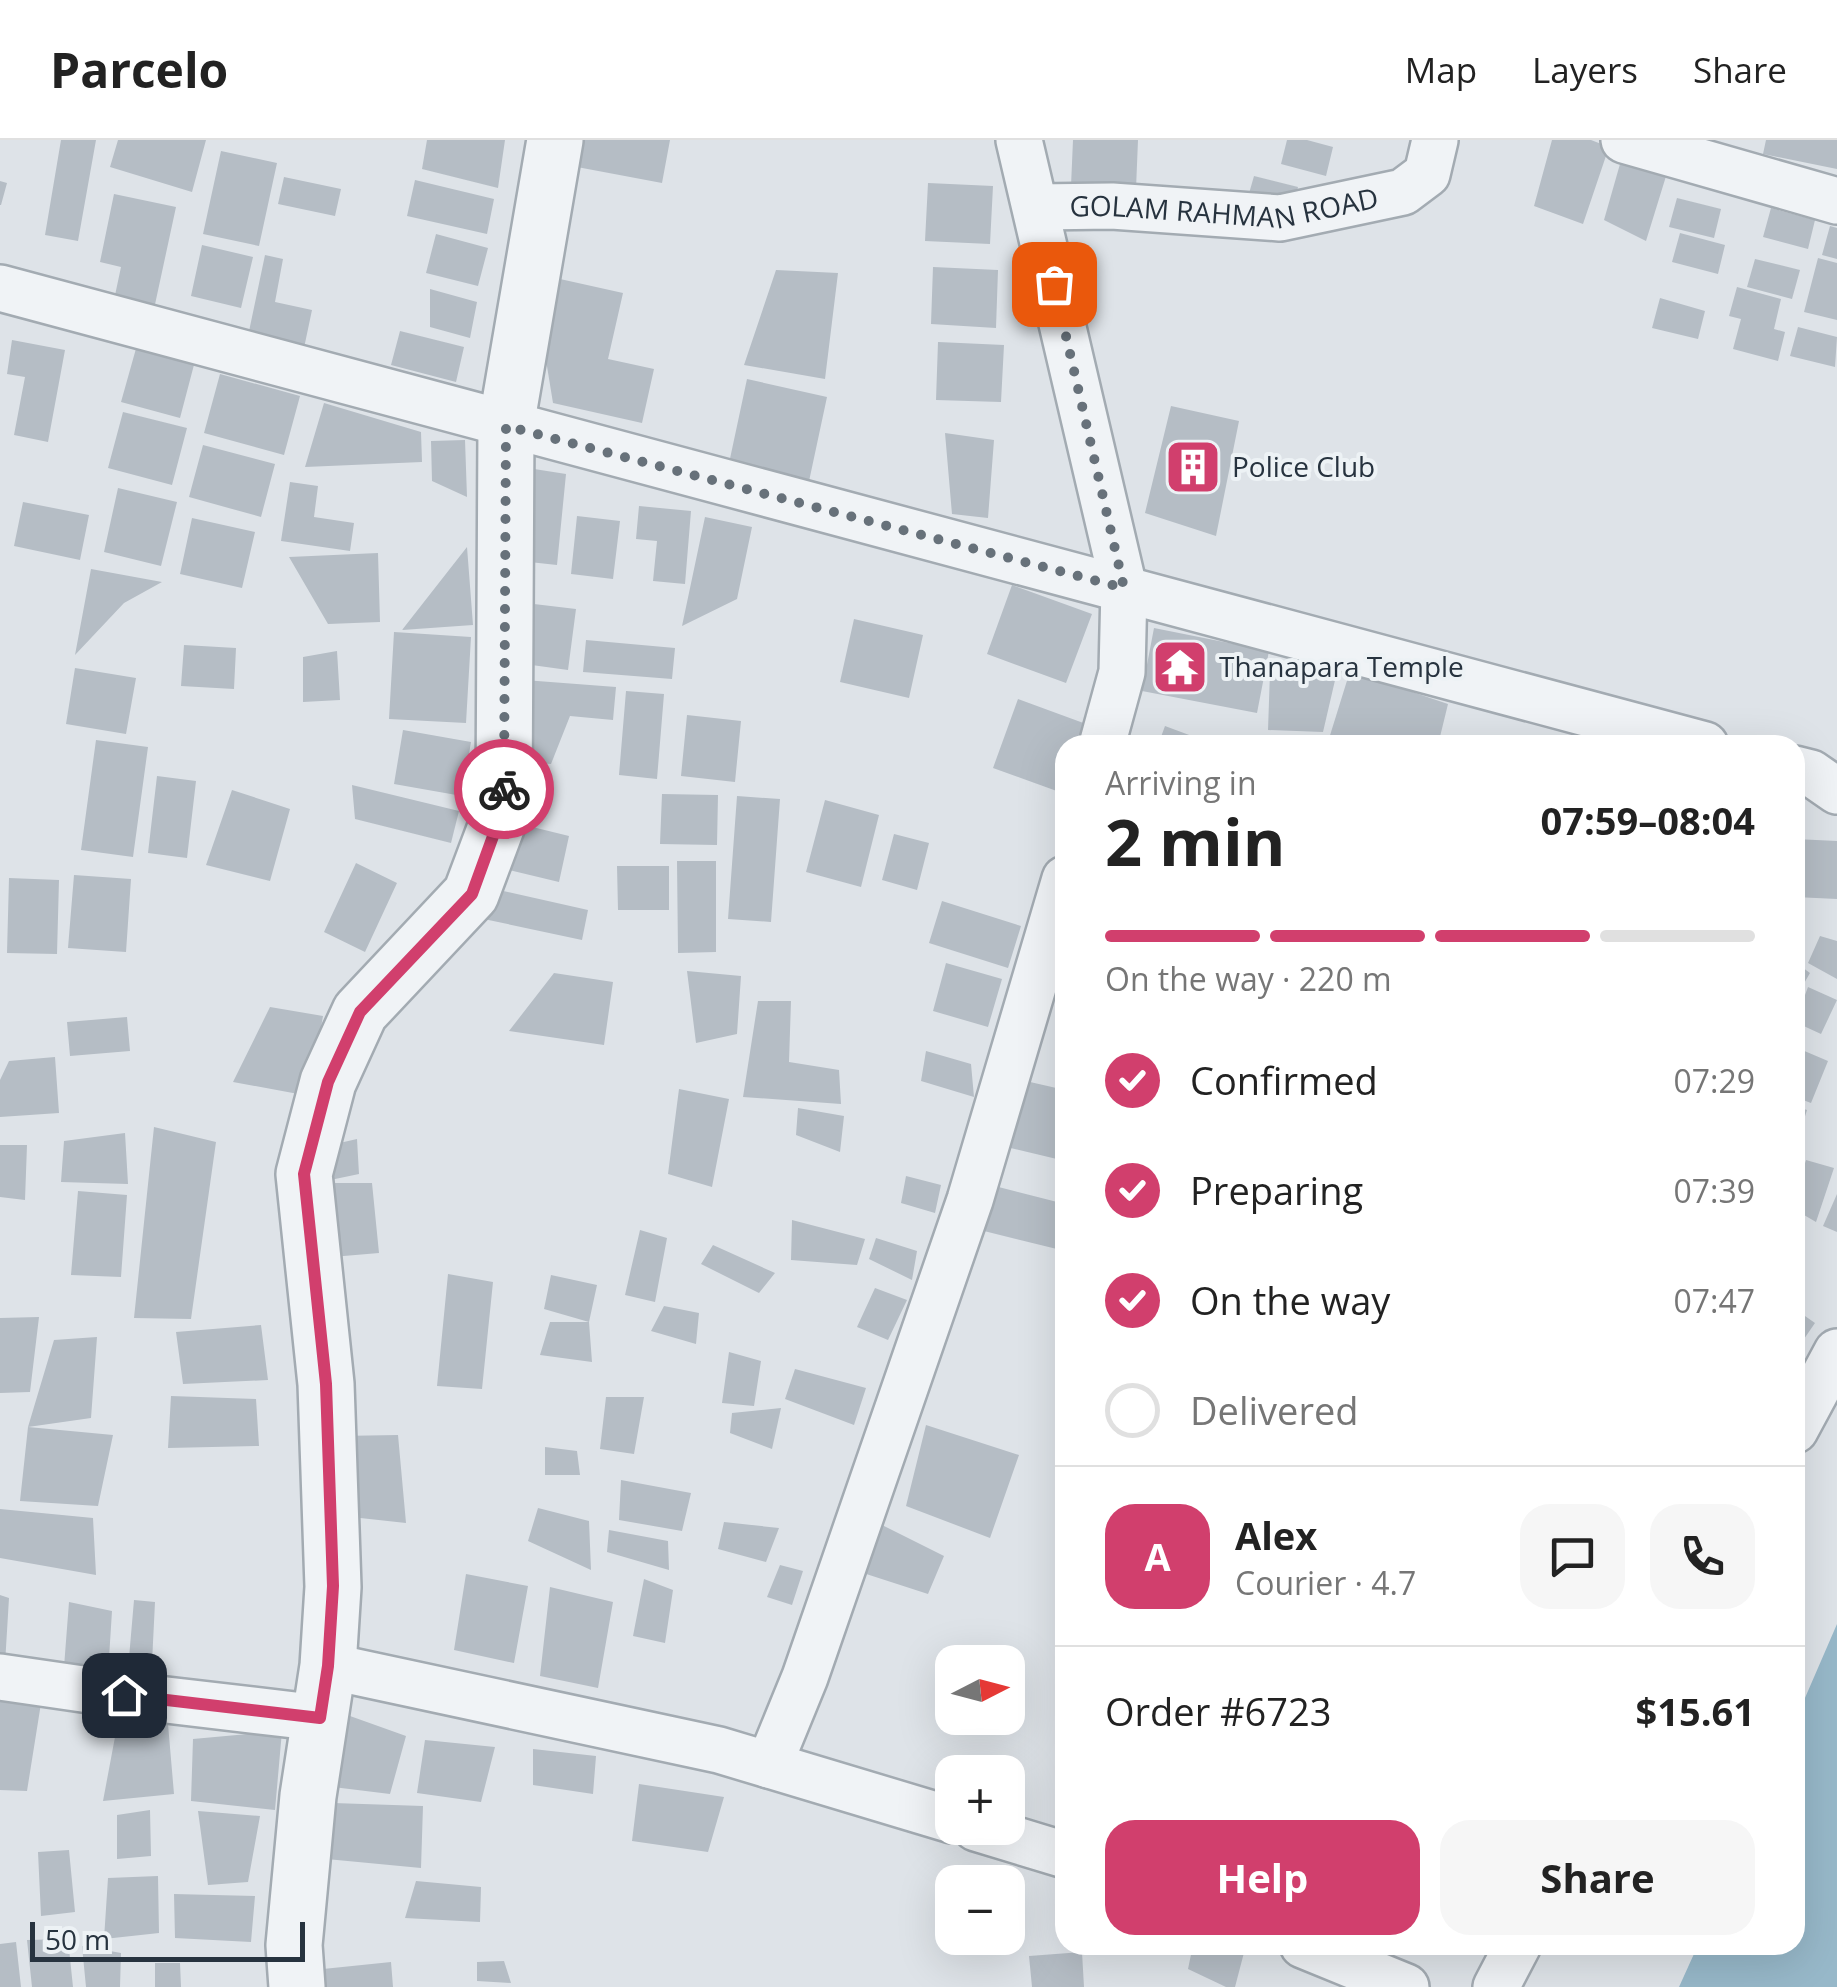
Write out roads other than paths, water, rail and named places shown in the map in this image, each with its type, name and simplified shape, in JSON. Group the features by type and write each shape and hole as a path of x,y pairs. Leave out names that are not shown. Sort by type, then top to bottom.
{"street":[{"path":"298,1987 294,1945 333,1586 326,1384 304,1174 328,1082 360,1012 472,894 504,806 506,426 555,140"},
{"path":"1019,140 1124,588 1122,672 1105,735"},
{"name":"GOLAM RAHMAN ROAD","path":"1036,208 1112,206 1280,218 1404,192 1427,174 1435,140"},
{"path":"1624,140 1837,201"},
{"path":"0,288 1124,588 1594,731 1625,735"},
{"path":"1805,772 1837,791"},
{"path":"769,1765 805,1677 970,1200 1055,913"},
{"path":"1805,1411 1837,1352"},
{"path":"0,1676 124,1695 324,1692 719,1750 935,1815"},
{"path":"1025,1843 1055,1852"},
{"path":"1328,1955 1406,1987"},
{"path":"1496,1987 1513,1955"}],"water":[{"path":"1837,1624 1837,1987 1679,1987 1693,1955 1805,1955 1805,1698"}],"place":[{"name":"Police Club","path":"1193,467"},
{"name":"Thanapara Temple","path":"1180,667"}]}
